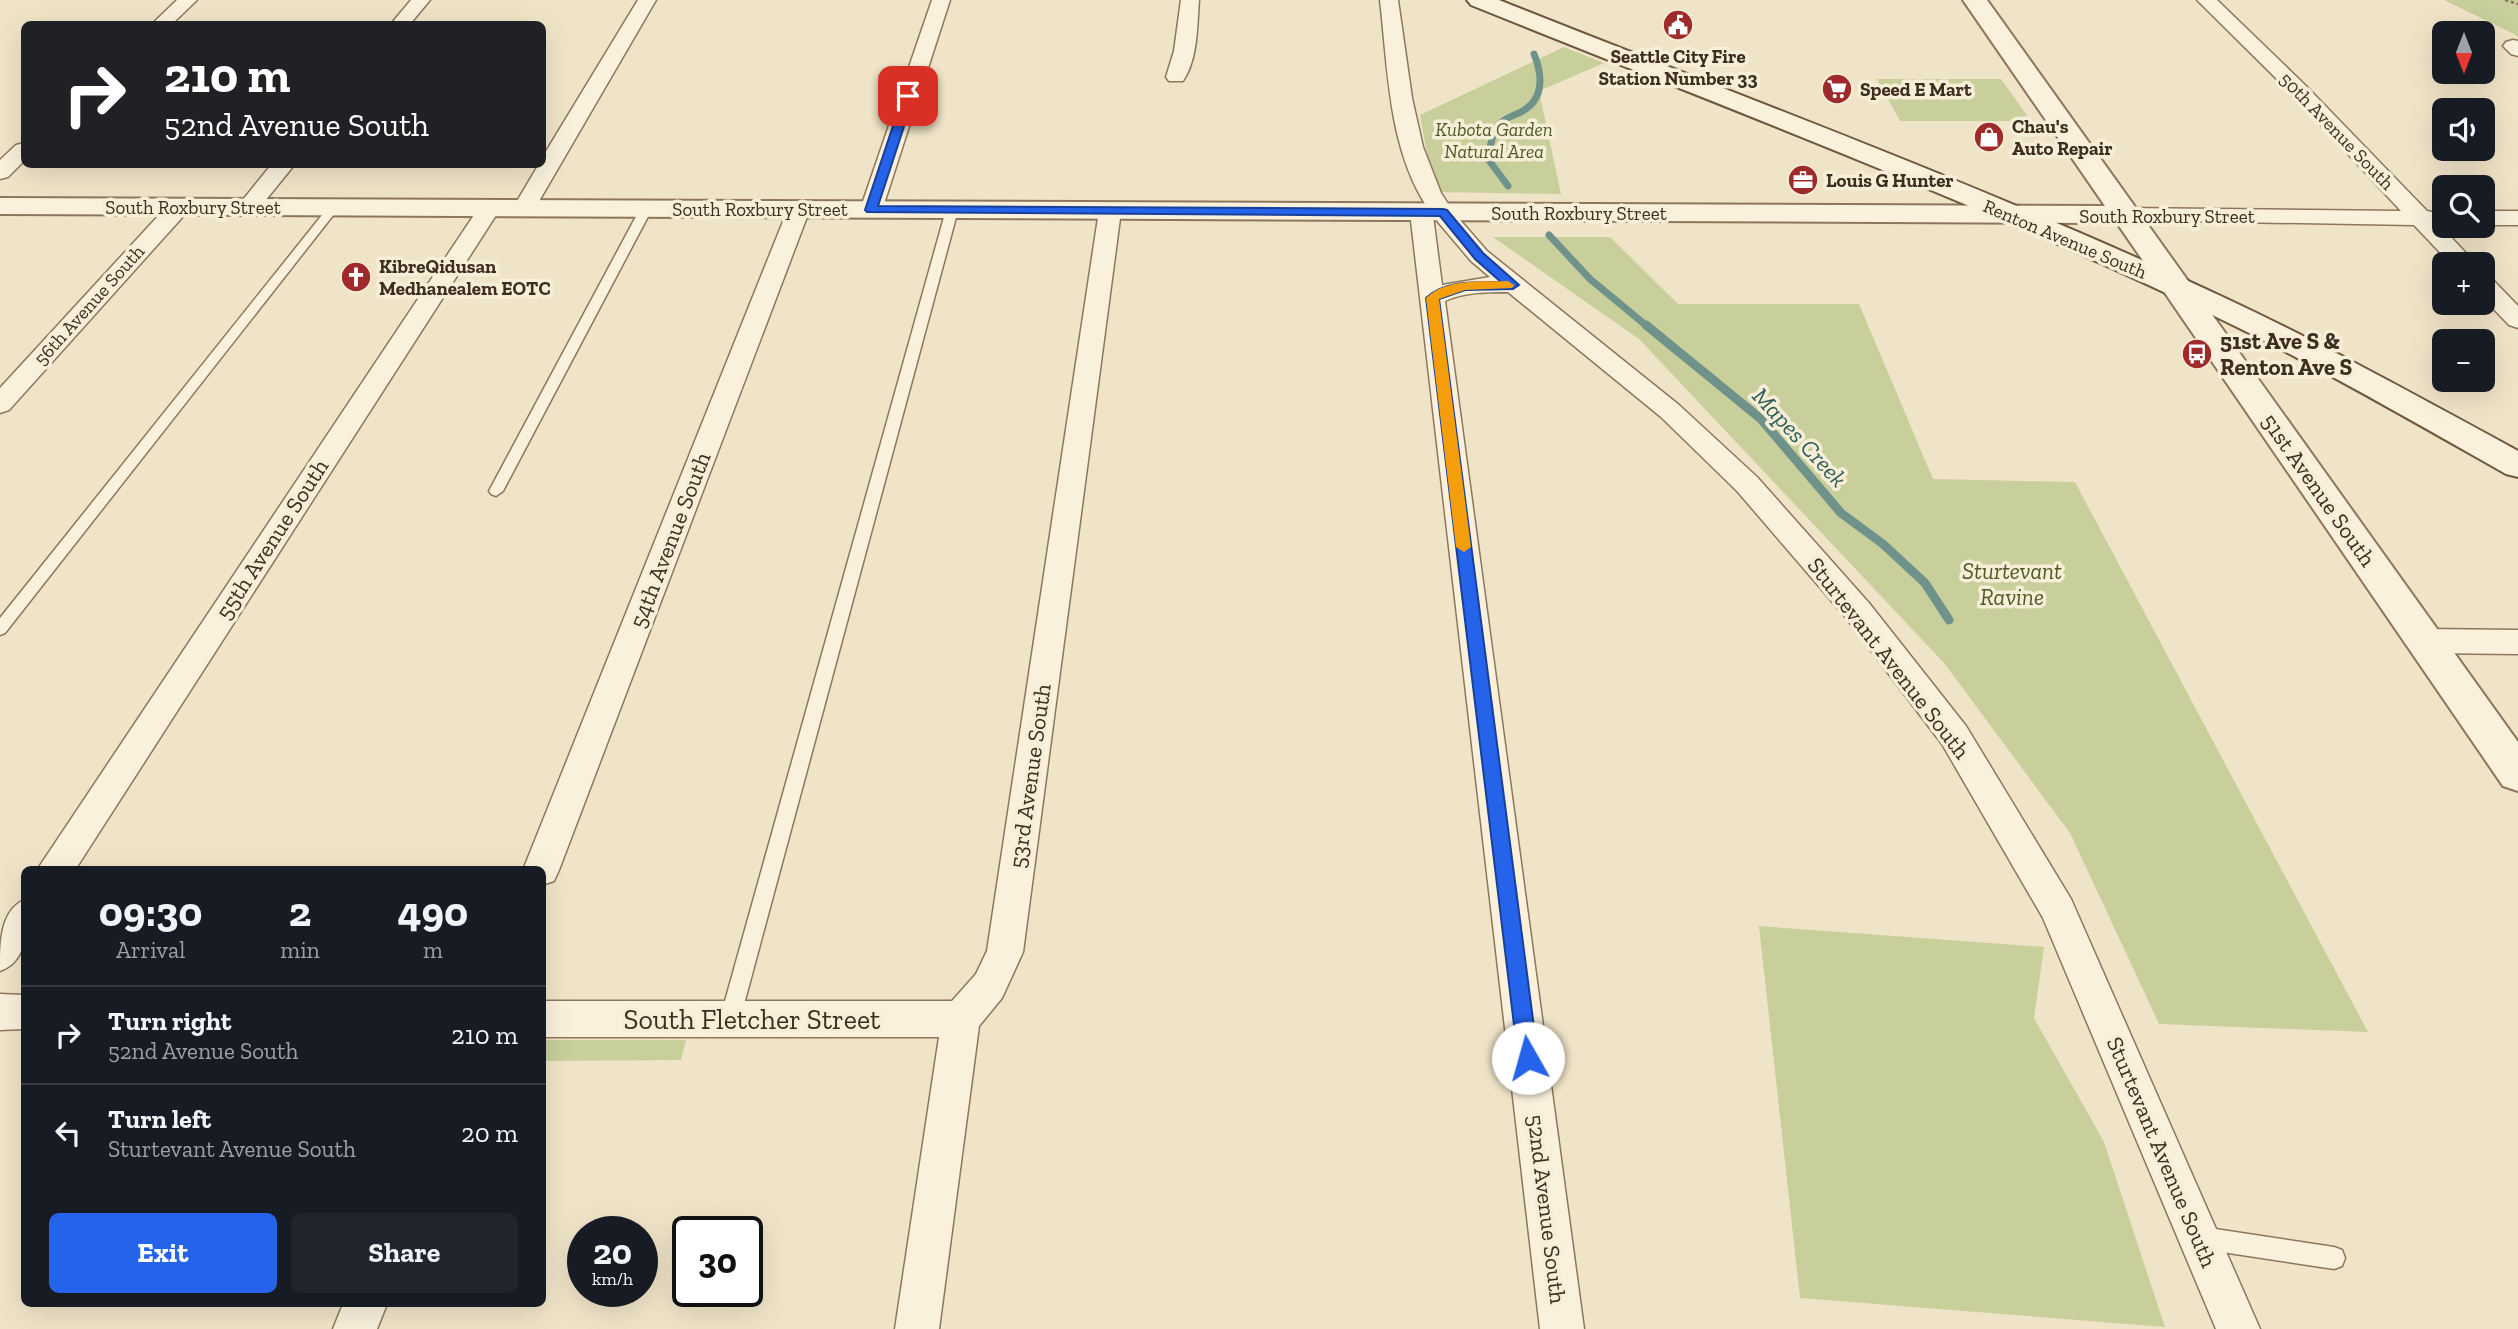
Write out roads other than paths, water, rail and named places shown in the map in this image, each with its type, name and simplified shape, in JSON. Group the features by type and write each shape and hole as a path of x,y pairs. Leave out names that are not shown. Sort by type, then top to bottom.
{"street":[{"path":"164,21 188,0"},
{"path":"403,21 421,0"},
{"path":"524,208 647,0"},
{"path":"871,210 941,0"},
{"path":"1176,76 1184,51 1190,0"},
{"name":"52nd Avenue South","path":"1390,0 1409,139 1431,195 1432,298 1562,1329"},
{"name":"Renton Avenue South","path":"1479,0 2175,286 2355,375 2518,466"},
{"name":"51st Avenue South","path":"1975,0 2518,774"},
{"name":"50th Avenue South","path":"2206,0 2299,90 2452,252"},
{"path":"0,172 21,153"},
{"path":"248,207 281,168"},
{"path":"1905,214 1915,205 1920,195 1914,177"},
{"name":"South Roxbury Street","path":"0,206 2432,218"},
{"name":"56th Avenue South","path":"0,404 179,207"},
{"name":"55th Avenue South","path":"58,866 489,208"},
{"name":"54th Avenue South","path":"543,866 799,209"},
{"name":"53rd Avenue South","path":"961,1019 989,986 1005,952 1110,211"},
{"name":"Sturtevant Avenue South","path":"1432,212 1513,285 1670,411 1747,484 1858,611 1954,735 2058,910 2238,1329"},
{"path":"2495,218 2518,218"},
{"path":"1432,298 1446,290 1465,286 1513,285"},
{"path":"2495,296 2518,320"},
{"path":"2425,641 2518,642"},
{"path":"0,954 21,921"},
{"path":"0,1012 21,1012"},
{"name":"South Fletcher Street","path":"546,1019 961,1019"},
{"path":"917,1329 961,1019"},
{"path":"355,1329 364,1307"}],"lane":[{"path":"0,629 334,207"},
{"path":"496,491 646,209"},
{"path":"730,1019 952,210"},
{"path":"2200,1238 2334,1258"}],"waterway":[{"name":"Mapes Creek","path":"1508,186 1488,159 1490,146 1499,124 1529,107 1538,94 1540,79 1534,54"},
{"name":"Mapes Creek","path":"1549,235 1590,279 1648,327"},
{"name":"Mapes Creek","path":"1646,325 1761,419 1841,513 1883,544 1925,583 1949,620"}],"place":[{"name":"Seattle City Fire Station Number 33","path":"1678,25"},
{"name":"Speed E Mart","path":"1837,89"},
{"name":"Chau's Auto Repair","path":"1989,137"},
{"name":"Louis G Hunter","path":"1803,180"},
{"name":"KibreQidusan Medhanealem EOTC","path":"356,277"},
{"name":"51st Ave S & Renton Ave S","path":"2197,354"}],"park label":[{"name":"Kubota Garden Natural Area","path":"1494,140"},
{"name":"Sturtevant Ravine","path":"2012,584"}]}
